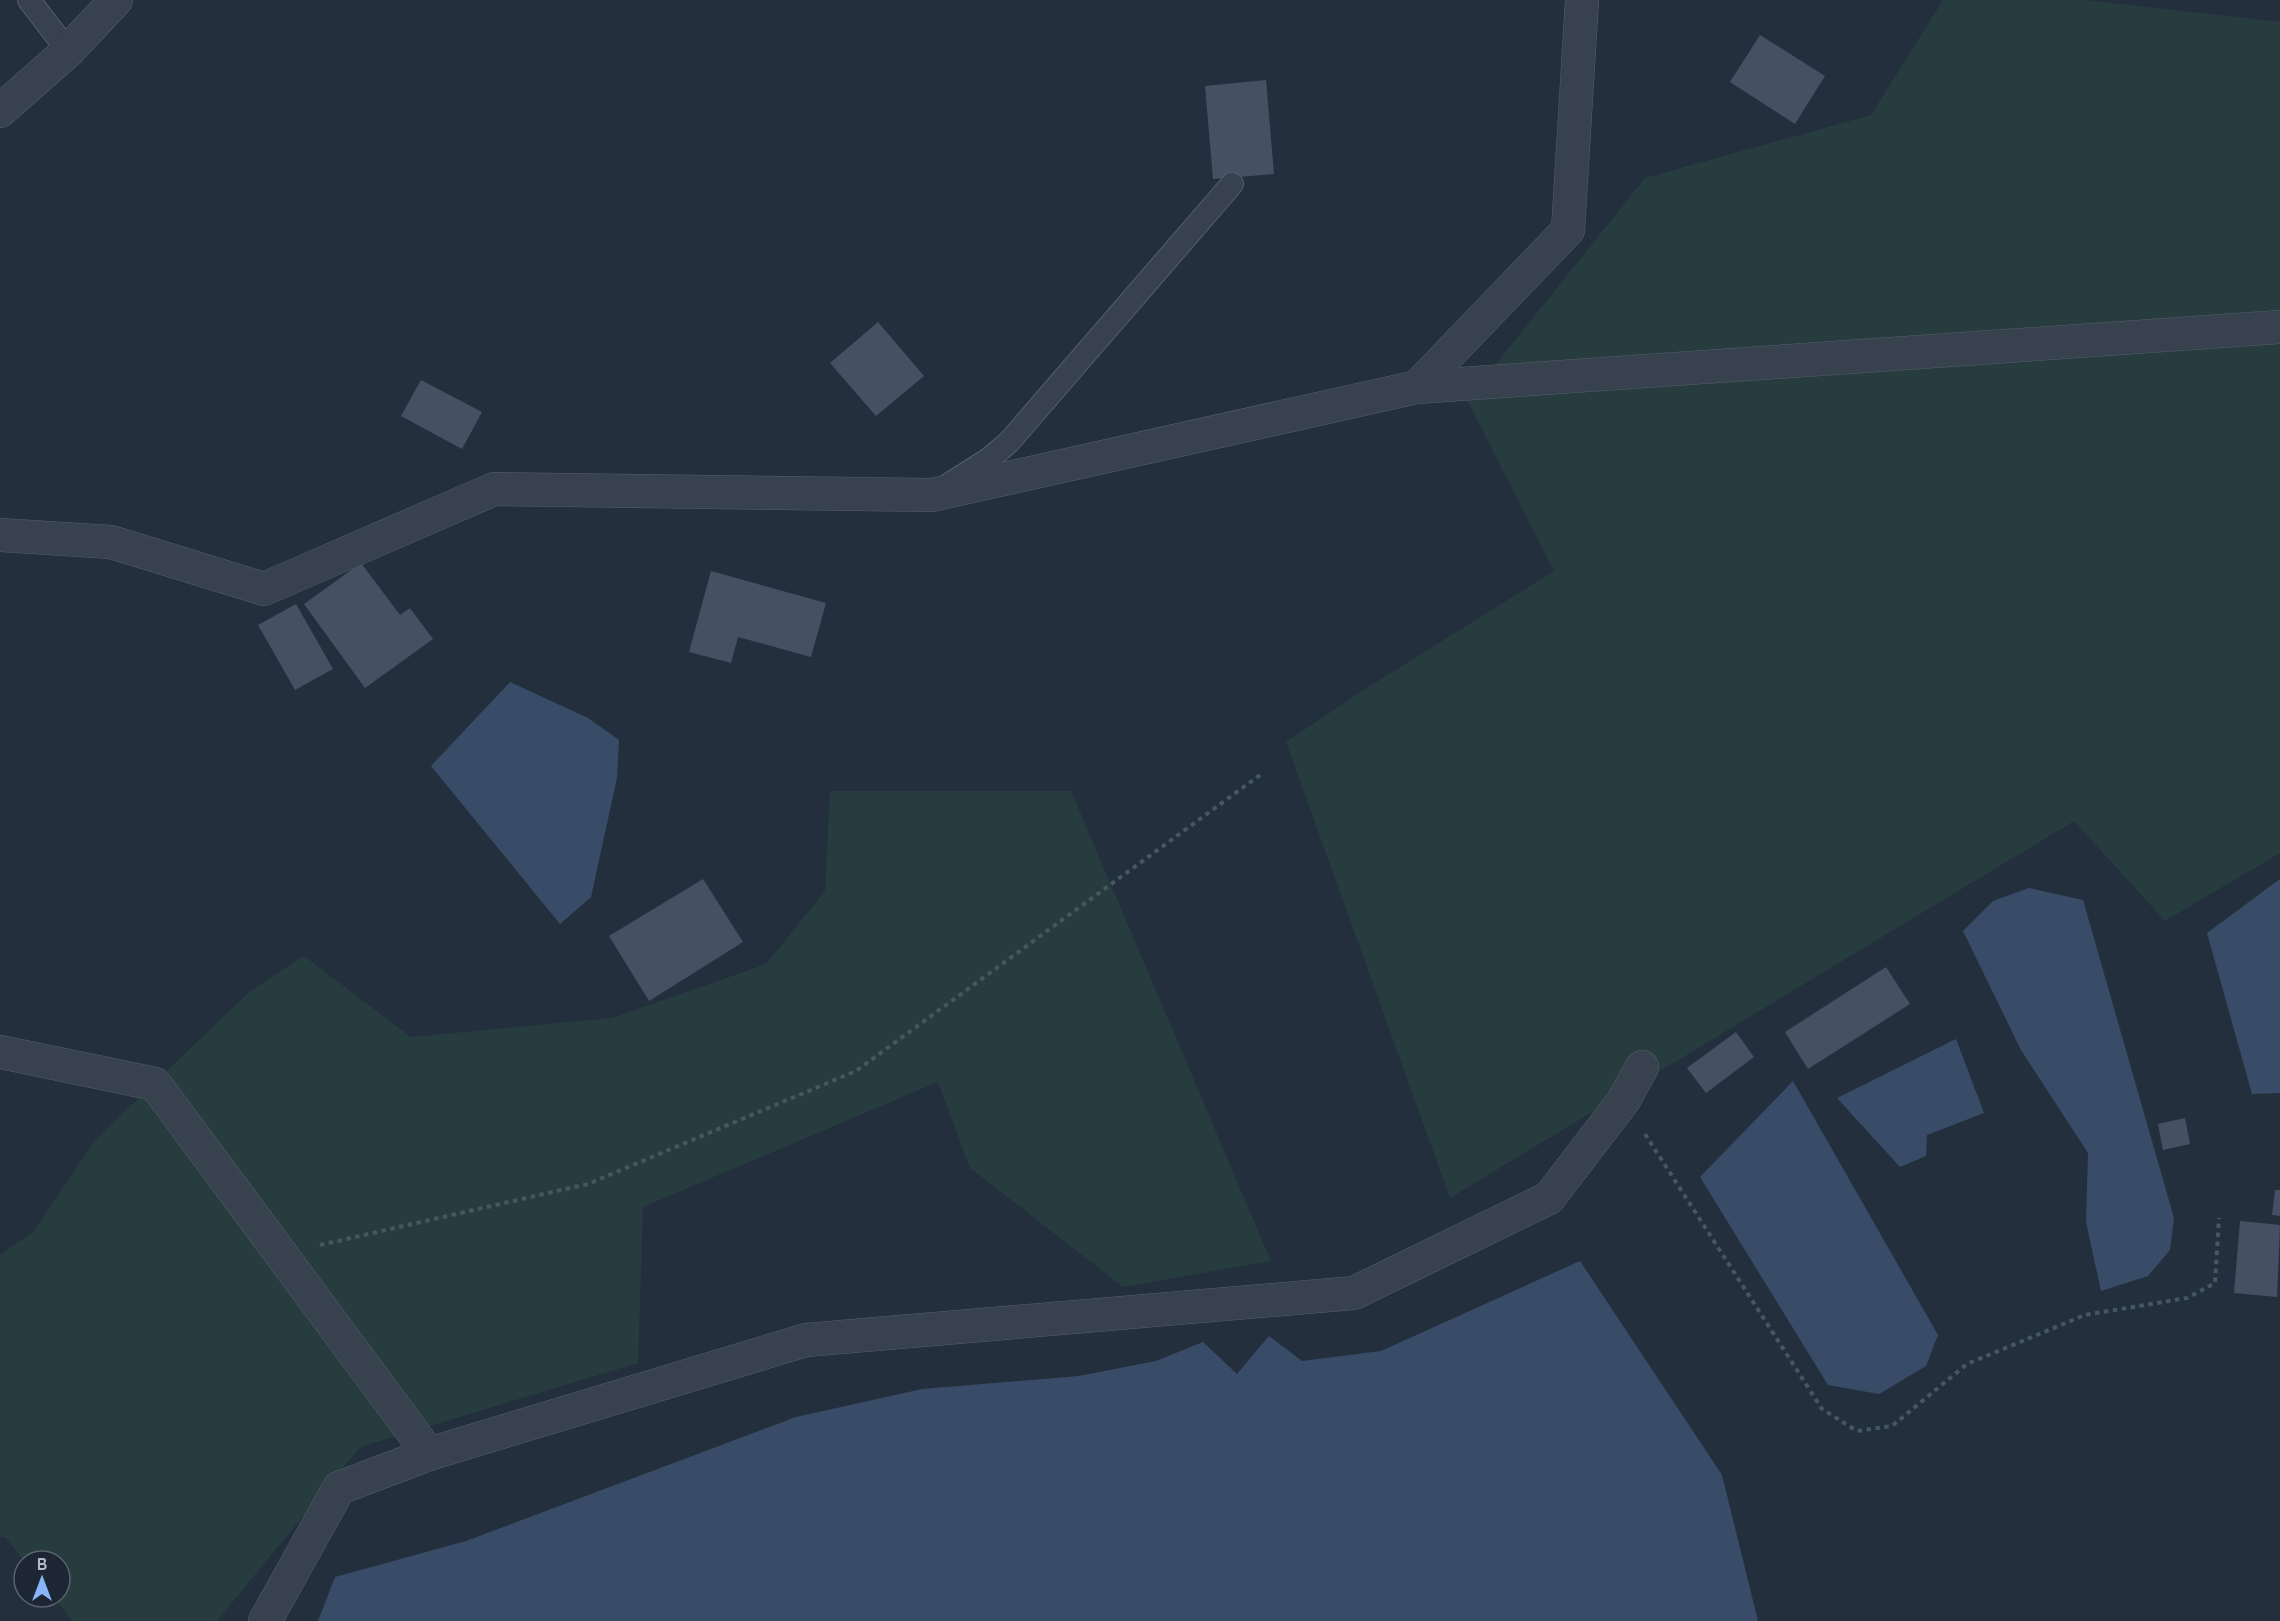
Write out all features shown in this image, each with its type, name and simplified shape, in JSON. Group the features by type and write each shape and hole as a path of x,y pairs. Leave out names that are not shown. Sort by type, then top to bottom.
{"street":[{"path":"0,111 68,51 116,0"},
{"path":"1417,387 1568,230 1582,0"},
{"path":"0,536 111,542 264,589 494,489 932,495 1417,387 2280,327"},
{"path":"0,1052 155,1084 429,1454"},
{"path":"266,1621 339,1488 429,1454 806,1340 1354,1293 1549,1198 1624,1100 1642,1067"}],"lane":[{"path":"29,0 68,51"},
{"path":"932,495 989,459 1009,442 1233,184"}],"path":[{"path":"281,1254 588,1184 856,1071 1260,775"},
{"path":"1624,1100 1822,1409 1857,1431 1892,1426 1967,1364 2085,1315 2187,1298 2215,1283 2219,1218"}],"green space":[{"path":"1943,0 2085,0 2280,22 2280,853 2165,921 2074,821 1450,1198 1286,742 1365,689 1554,571 1467,400 1645,178 1871,115"},
{"path":"830,791 1071,791 1271,1261 1123,1287 970,1168 938,1082 643,1207 638,1363 360,1447 217,1621 73,1621 63,1609 72,1609 72,1549 14,1549 5,1537 0,1537 0,1255 34,1231 95,1140 249,992 304,956 411,1037 612,1018 766,964 825,891"}],"water":[{"path":"510,682 588,718 619,740 617,778 591,897 560,924 431,766"},
{"path":"2280,879 2280,1093 2252,1094 2207,933"},
{"path":"2029,888 2083,900 2174,1218 2170,1250 2148,1276 2101,1291 2086,1222 2088,1153 2021,1050 1963,931 1993,901"},
{"path":"1956,1039 1984,1113 1927,1135 1926,1156 1900,1167 1837,1098"},
{"path":"1793,1081 1938,1335 1926,1366 1879,1394 1828,1385 1700,1177"},
{"path":"1580,1261 1722,1475 1758,1621 318,1621 335,1577 466,1541 796,1417 922,1389 1079,1376 1156,1361 1203,1342 1237,1374 1269,1336 1302,1361 1381,1351"}],"building":[{"path":"1760,35 1825,76 1795,124 1730,82"},
{"path":"1266,80 1274,174 1213,179 1205,86"},
{"path":"878,322 924,376 876,416 830,363"},
{"path":"421,380 482,412 462,449 401,416"},
{"path":"361,563 400,615 410,608 433,639 365,688 304,604"},
{"path":"711,571 826,603 811,657 738,637 731,663 689,652"},
{"path":"296,604 333,669 295,690 258,625"},
{"path":"703,879 743,942 649,1001 609,936"},
{"path":"1886,967 1910,1004 1808,1069 1785,1032"},
{"path":"1736,1032 1754,1057 1706,1093 1687,1068"},
{"path":"2185,1118 2190,1144 2163,1150 2158,1124"},
{"path":"2275,1190 2280,1190 2280,1216 2272,1215"},
{"path":"2240,1221 2280,1225 2277,1297 2234,1293"}]}
